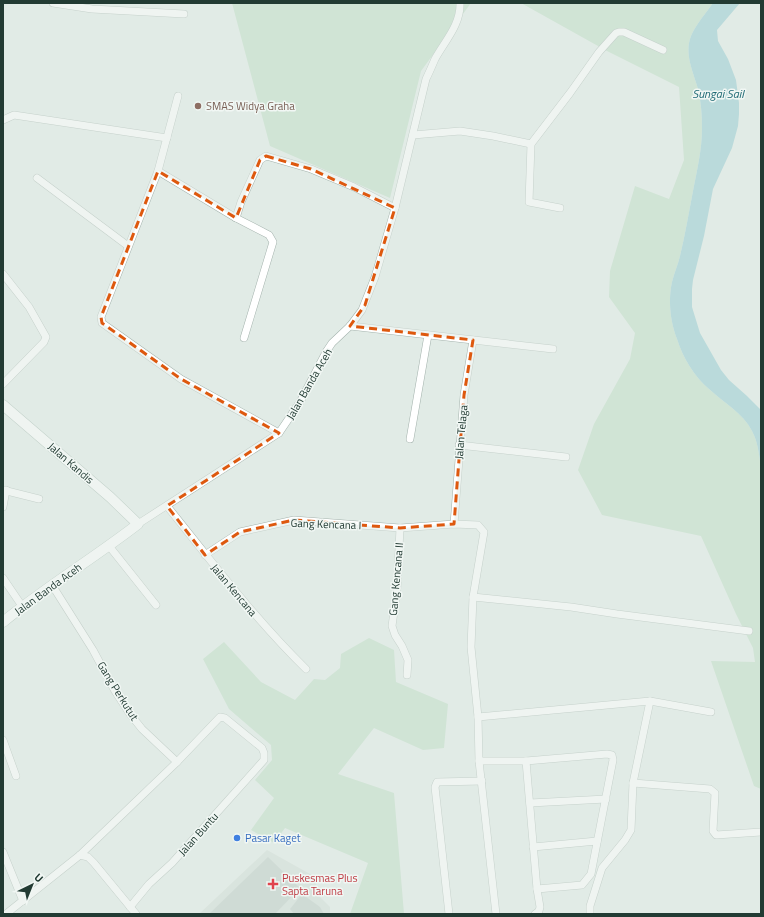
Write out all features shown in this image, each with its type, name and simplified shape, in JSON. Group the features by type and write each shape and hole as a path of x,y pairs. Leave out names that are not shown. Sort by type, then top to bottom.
{"street":[{"path":"53,3 184,14"},
{"name":"Jalan Banda Aceh","path":"3,622 22,606 109,546 138,524 279,433 300,402 332,343 350,326 365,305 375,278 395,208 426,79 457,22 460,11 460,3"},
{"path":"560,208 529,202 531,144 599,52 616,33 624,32 662,50"},
{"path":"178,96 158,171 101,317 102,323 180,379 279,433"},
{"path":"3,120 14,115 167,138"},
{"path":"413,135 460,131 531,144"},
{"path":"236,218 241,202 260,160 266,156 311,168 354,187 395,208"},
{"path":"158,171 236,218 269,235 273,242 244,338"},
{"path":"38,178 128,246"},
{"path":"3,274 29,307 46,337 44,342 3,384"},
{"path":"350,326 552,349"},
{"path":"410,439 428,335"},
{"name":"Jalan Telaga","path":"454,524 464,395 473,340"},
{"name":"Jalan Kandis","path":"3,405 110,497 138,524"},
{"path":"459,445 566,457"},
{"path":"3,507 5,490 39,499"},
{"name":"Jalan Kencana","path":"167,506 257,618 278,642 306,669"},
{"name":"Gang Kencana I","path":"205,555 240,532 294,520 400,528 454,524 478,525 484,532 473,597"},
{"name":"Gang Kencana II","path":"400,528 397,590 392,626 408,660 407,675"},
{"path":"109,546 156,605"},
{"path":"3,578 22,606"},
{"name":"Gang Perkutut","path":"52,585 93,650 115,691 130,714 142,729 177,762"},
{"path":"496,914 479,761 478,717 471,647 473,597 571,607 749,631"},
{"path":"478,717 650,701 711,712"},
{"path":"590,914 590,906 602,868 625,840 631,830 633,783 650,701"},
{"name":"Jalan Buntu","path":"130,906 149,884 172,863 264,760 264,753 262,748 225,718 220,717 177,762"},
{"path":"3,740 16,776"},
{"path":"479,761 526,761 607,754 612,755 613,760 591,874 582,885 536,889"},
{"path":"526,761 536,889 540,907 539,911 535,914"},
{"path":"6,914 80,855 177,762"},
{"path":"449,914 435,787 437,782 482,781"},
{"path":"633,783 710,789 715,793 713,831 716,835 761,832"},
{"path":"530,803 606,799"},
{"path":"533,847 597,841"},
{"path":"3,852 23,901"},
{"path":"80,855 88,857 94,863 136,914"}],"highlighted area":[{"path":"266,156 311,169 395,208 365,305 350,326 473,340 464,395 454,524 400,528 294,520 240,532 205,555 167,506 279,433 181,379 102,323 101,317 158,171 236,218 260,160"}],"shaded area":[{"name":"Puskesmas Plus Sapta Taruna","path":"267,850 319,879 313,890 330,907 330,914 199,914"}],"green space":[{"path":"232,3 471,3 421,71 390,198 270,146"},
{"path":"521,3 713,3 691,36 688,49 701,104 702,136 699,160 685,232 672,282 670,310 679,346 690,366 704,384 744,419 752,431 758,449 761,467 761,789 754,786 711,661 755,662 753,648 701,536 602,515 578,470 594,424 630,359 635,333 609,297 610,271 635,186 669,199 684,160 679,87 607,51"},
{"path":"369,638 394,650 396,682 448,704 444,748 423,750 374,728 338,774 394,793 404,914 350,914 368,863 285,828 274,843 251,830 274,798 255,780 272,760 271,745 229,709 203,659 224,642 261,682 295,700 314,679 325,680 340,668 341,654"}],"water":[{"name":"Sungai Sail","path":"713,3 740,3 717,30 718,41 728,59 736,80 739,114 738,126 732,148 713,189 704,236 693,280 692,307 700,333 721,370 729,380 761,410 761,467 756,440 744,419 704,384 686,360 679,346 670,310 672,282 685,232 699,160 702,136 701,104 688,49 691,36"}],"building":[{"path":"268,857 300,888 275,914 209,914"},
{"path":"302,894 320,907 324,914 294,914 290,909"}],"place":[{"name":"SMAS Widya Graha","path":"198,106"},
{"name":"Pasar Kaget","path":"237,838"},
{"name":"Puskesmas Plus Sapta Taruna","path":"273,884"}]}
